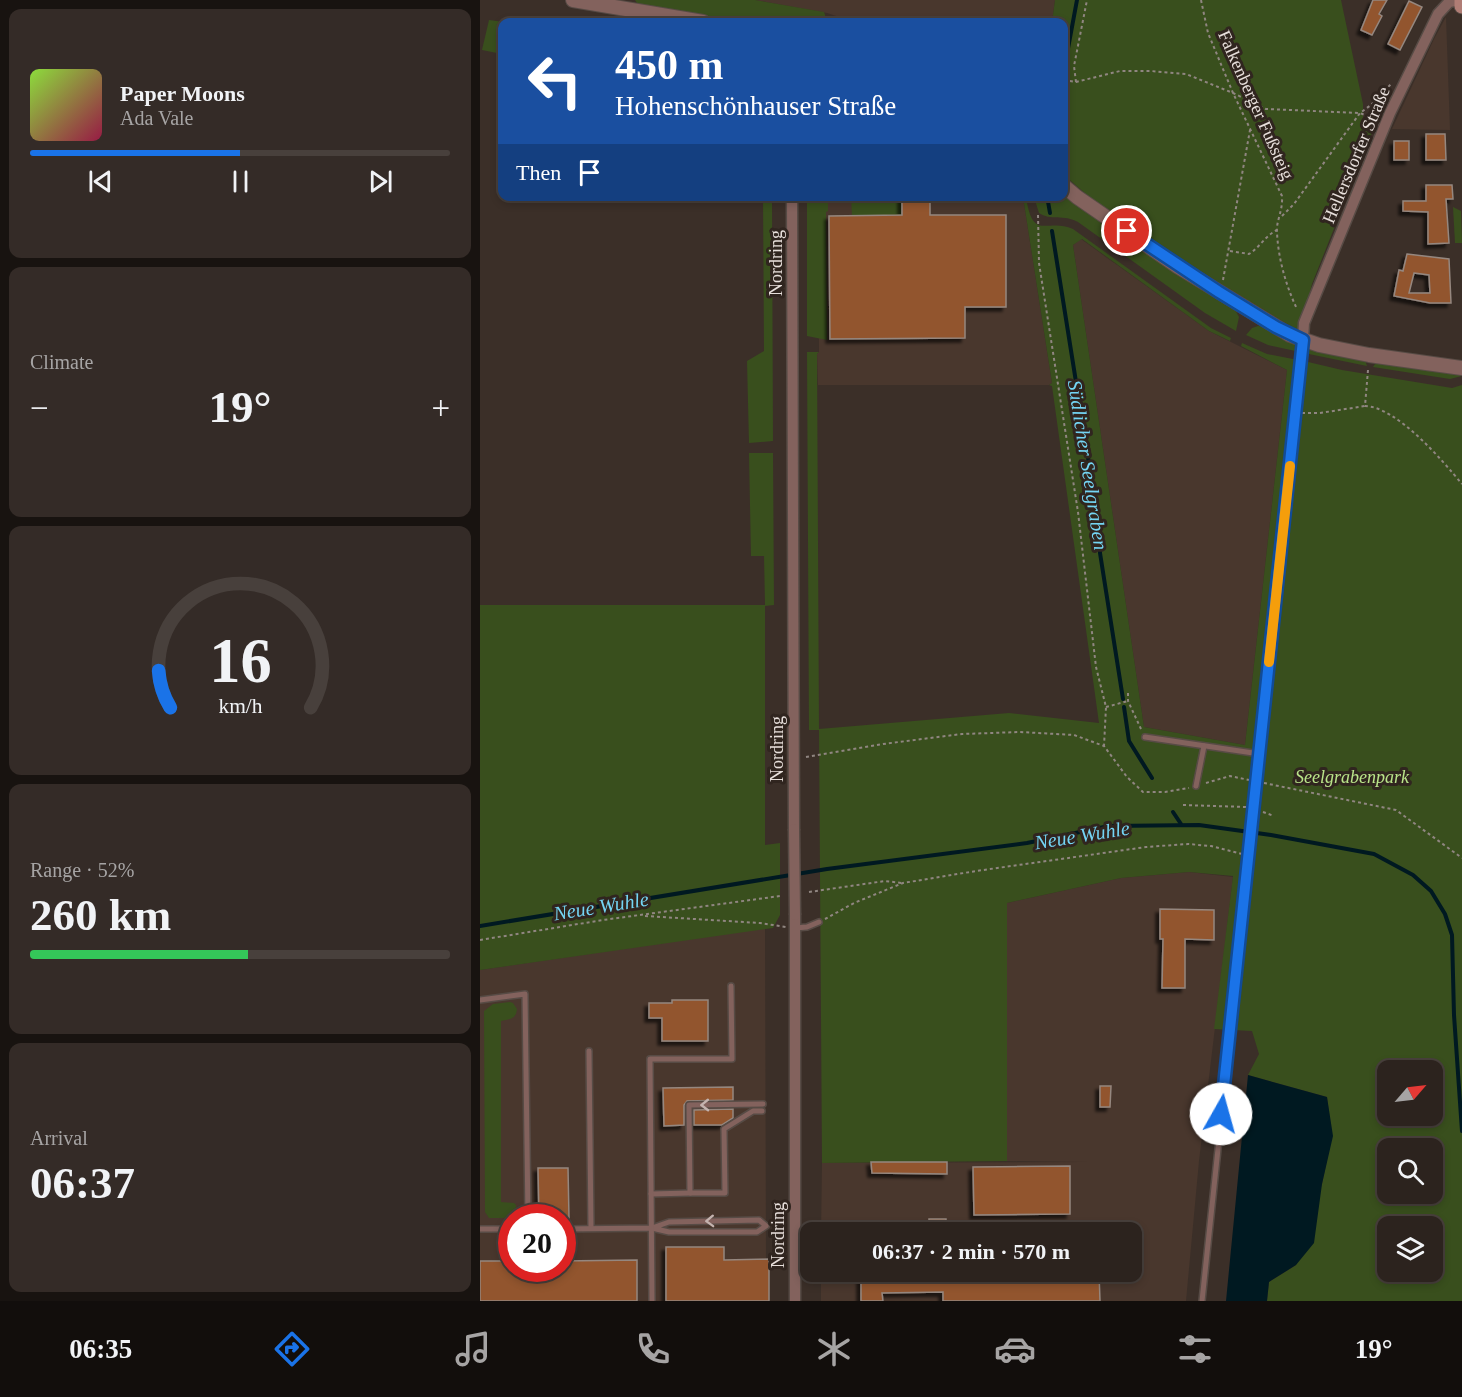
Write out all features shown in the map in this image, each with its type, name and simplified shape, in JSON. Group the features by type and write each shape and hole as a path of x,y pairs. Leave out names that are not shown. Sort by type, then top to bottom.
{"main road":[{"path":"1462,0 1462,6"}],"street":[{"path":"573,0 679,18"},
{"name":"Hellersdorfer Straße","path":"1303,340 1304,323 1386,124 1438,14 1449,2 1462,0"},
{"path":"1068,189 1219,292 1276,327 1303,340 1369,355 1462,368"},
{"name":"Nordring","path":"792,201 795,1301"}],"lane":[{"path":"1202,1301 1252,808 1260,754 1303,340"},
{"path":"1145,737 1260,754"},
{"path":"1196,786 1204,746"},
{"path":"795,928 807,927 819,922"},
{"path":"652,1301 650,1059 732,1059 731,986"},
{"path":"480,1000 525,994 528,1204"},
{"path":"589,1051 591,1228"},
{"path":"651,1194 725,1193 724,1129 763,1107 689,1105 690,1193"},
{"path":"576,1229 652,1228 669,1232 757,1232 766,1226 759,1220 669,1222 652,1228"},
{"path":"480,1229 498,1229"}],"path":[{"path":"1076,82 1074,66 1087,0"},
{"name":"Falkenberger Fußsteig","path":"1201,0 1208,33 1233,93 1279,186 1283,208 1276,230"},
{"path":"1068,81 1076,82 1120,71 1186,74 1266,109 1360,113 1386,124"},
{"path":"1280,218 1294,204 1360,113 1391,84"},
{"path":"1219,292 1229,251 1250,130"},
{"path":"1038,215 1039,263 1078,512 1096,667 1106,707 1104,746"},
{"path":"1229,251 1249,254 1276,230 1289,291 1304,323"},
{"path":"1365,406 1368,370"},
{"path":"1295,411 1320,413 1376,406 1408,429 1439,456 1462,484"},
{"path":"1128,693 1128,701 1145,737"},
{"path":"1106,707 1128,701"},
{"path":"806,757 883,744 992,733 1074,735 1104,746 1127,777 1143,792 1166,792 1230,776 1396,810 1462,858"},
{"path":"1183,805 1252,808 1274,816"},
{"path":"819,922 854,903 903,883 1146,847 1188,844 1211,846 1248,855"},
{"path":"809,892 885,881 903,883"},
{"path":"480,940 780,896"},
{"path":"641,916 760,923 795,928"}],"shaded area":[{"path":"755,0 1055,0 1053,18 842,18 827,13"},
{"path":"1446,17 1450,130 1392,129 1434,39"},
{"path":"818,201 1024,201 1052,383 1049,385 818,385 817,354 819,352"},
{"path":"1081,239 1209,331 1287,370 1245,745 1144,727 1073,245"},
{"path":"1189,872 1233,877 1199,1161 1186,1301 821,1301 821,1282 1142,1282 1142,1222 821,1222 822,1163 1087,1162 1007,1161 1007,903 1121,878"},
{"path":"765,928 766,1259 769,1301 480,1301 480,970"}],"green space":[{"path":"635,0 755,0 824,12 826,18 713,18 639,6"},
{"path":"1055,0 1341,0 1363,104 1363,118 1375,125 1312,284 1302,323 1297,330 1175,256 1087,195 1068,178 1068,18 1053,18"},
{"path":"489,20 498,21 498,53 482,50"},
{"path":"1068,197 1234,308 1239,317 1236,331 1205,313 1078,222 1068,218 1048,217 1039,213 1035,201 1068,201"},
{"path":"763,201 772,201 773,441 749,443 747,361 764,351"},
{"path":"807,201 828,201 826,212 827,340 807,336"},
{"path":"851,201 902,201 902,215 852,216"},
{"name":"Seelgrabenpark","path":"1024,201 1027,201 1029,211 1037,224 1073,229 1211,328 1231,338 1230,341 1209,331 1082,239 1073,245 1144,727 1245,745 1287,370 1241,346 1242,343 1267,354 1298,360 1298,364 1304,361 1342,370 1452,388 1462,385 1462,1301 1267,1301 1269,1282 1296,1265 1322,1184 1332,1136 1327,1097 1248,1075 1259,1054 1252,1031 1214,1029 1233,876 1189,872 1121,878 1007,903 1007,1161 822,1163 819,730 809,730 807,352 819,352 817,354 819,729 1009,713 1099,723 1052,386 1049,385 1052,383"},
{"path":"1453,207 1461,211 1462,243 1455,243"},
{"path":"1266,327 1299,343 1300,352 1268,345 1246,335 1252,328"},
{"path":"1305,345 1365,360 1367,366 1304,353"},
{"path":"1377,361 1462,374 1462,376 1450,379 1373,367"},
{"path":"749,453 773,453 774,605 765,606 765,845 780,843 780,915 773,928 480,970 480,605 765,605 764,556 751,556"},
{"path":"510,1002 517,1009 512,1018 501,1021 501,1202 515,1204 498,1204 498,1218 489,1218 485,1212 484,1011 493,1004"}],"water":[{"path":"1248,1075 1327,1097 1333,1136 1322,1184 1314,1243 1296,1265 1269,1282 1267,1301 1226,1301"}],"building":[{"path":"1373,0 1387,0 1379,14 1382,16 1372,35 1361,30"},
{"path":"1409,1 1422,7 1400,50 1388,44"},
{"path":"1426,134 1445,134 1446,160 1426,160"},
{"path":"1394,141 1409,141 1409,160 1394,160"},
{"path":"1426,185 1452,185 1453,199 1446,199 1449,243 1428,244 1428,212 1403,211 1403,201 1426,201"},
{"path":"902,201 930,201 930,215 1006,215 1006,307 965,307 965,338 830,339 829,216 902,215"},
{"path":"1407,254 1449,259 1451,303 1430,303 1394,296 1399,270 1403,271","holes":["1414,273 1429,275 1430,293 1409,293"]},
{"path":"1160,909 1214,910 1214,940 1185,939 1185,988 1162,988 1163,939 1160,939"},
{"path":"672,1000 708,1000 708,1041 662,1041 662,1018 649,1018 649,1003 672,1003"},
{"path":"1100,1086 1111,1086 1110,1107 1100,1107"},
{"path":"733,1087 733,1100 687,1101 684,1105 684,1125 664,1126 663,1088"},
{"path":"733,1109 733,1118 722,1125 694,1125 694,1110"},
{"path":"871,1162 947,1162 947,1174 872,1173"},
{"path":"1070,1166 1070,1214 974,1215 973,1167"},
{"path":"538,1168 568,1168 569,1204 539,1204"},
{"path":"929,1219 946,1219 946,1222 929,1222"},
{"path":"666,1247 724,1247 724,1260 769,1259 769,1301 666,1301"},
{"path":"637,1260 637,1301 480,1301 480,1261 498,1261 498,1282 576,1282 576,1261"},
{"path":"861,1282 1099,1282 1100,1301 943,1301 943,1292 882,1293 883,1301 861,1301"}],"waterway":[{"name":"Südlicher Seelgraben","path":"1068,48 1077,0"},
{"name":"Südlicher Seelgraben","path":"1048,201 1050,213"},
{"name":"Südlicher Seelgraben","path":"1052,231 1100,533 1100,553 1123,699"},
{"name":"Südlicher Seelgraben","path":"1124,707 1129,741 1152,778"},
{"path":"1173,812 1181,824"},
{"name":"Neue Wuhle","path":"480,926 827,869 1027,843 1109,826 1199,825 1271,835 1374,854 1413,875 1431,891 1445,914 1452,935 1454,1015 1462,1131"}],"slow traffic":[{"path":"1269,662 1290,466"}],"route":[{"path":"1127,231 1177,266 1276,327 1303,340 1221,1114"}]}
